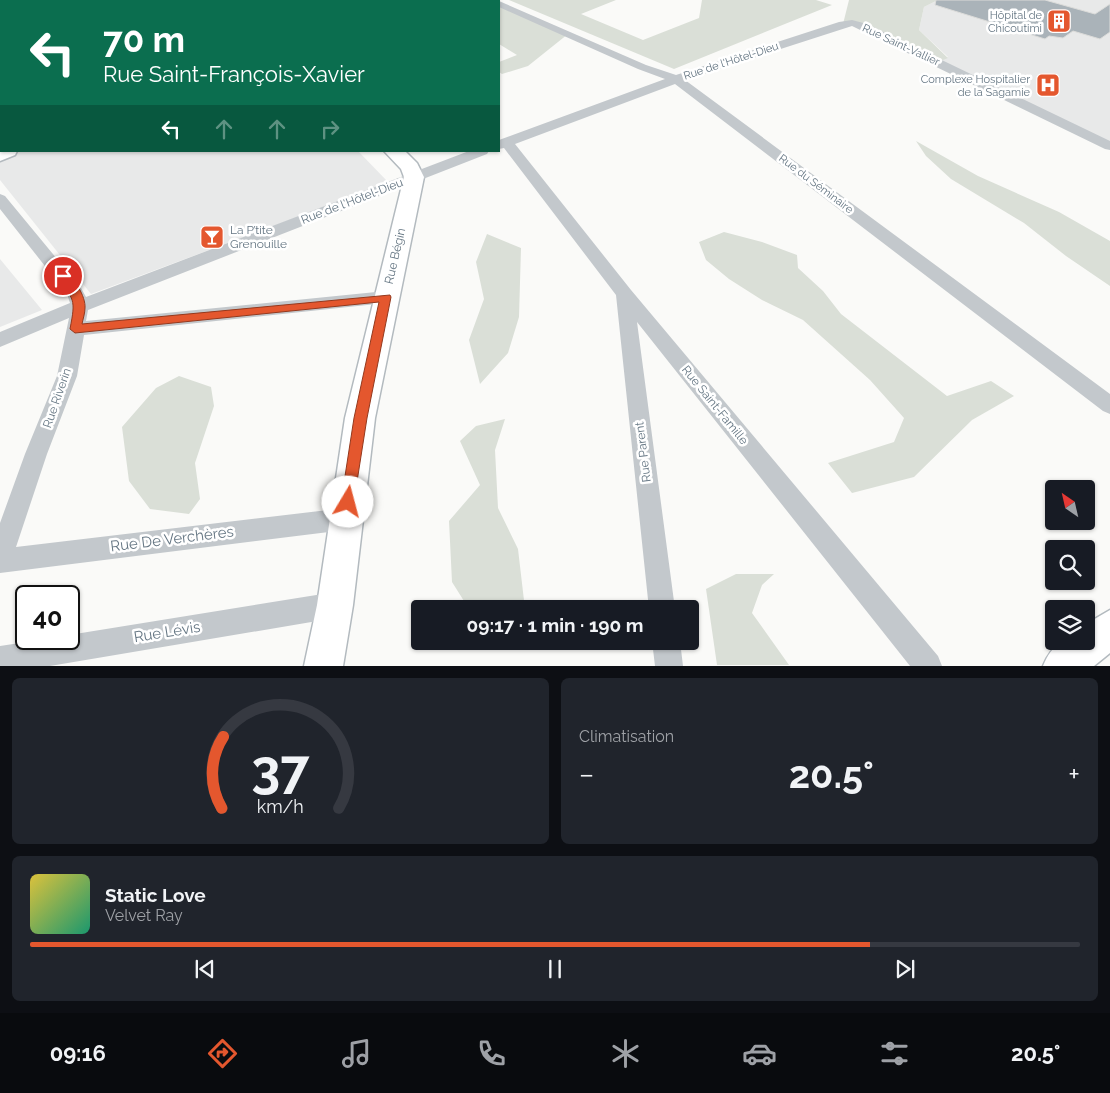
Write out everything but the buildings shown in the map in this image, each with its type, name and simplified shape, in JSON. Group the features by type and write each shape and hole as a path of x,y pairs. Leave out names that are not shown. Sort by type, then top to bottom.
{"street":[{"name":"Rue du Séminaire","path":"500,4 642,67 676,79 1110,405"},
{"name":"Rue de l'Hôtel-Dieu","path":"503,144 676,79 843,24 852,23"},
{"name":"Rue Saint-Vallier","path":"852,23 1110,146"},
{"name":"Rue Saint-Famille","path":"503,144 928,666"},
{"path":"394,152 410,167 414,177"},
{"name":"Rue de l'Hôtel-Dieu","path":"0,340 80,306 479,152"},
{"name":"Rue Bégin","path":"323,666 335,605 360,418 414,177"},
{"path":"0,199 75,292 80,306"},
{"name":"Rue Parent","path":"625,294 661,600"},
{"path":"75,329 386,297"},
{"name":"Rue Riverin","path":"0,559 36,454 67,376 80,306"},
{"name":"Rue De Verchères","path":"0,559 345,519"},
{"name":"Rue Lévis","path":"0,660 335,605"},
{"path":"1062,666 1110,630"},
{"path":"667,650 669,666"}],"shaded area":[{"path":"509,0 616,0 581,14 643,40 699,18 702,0 816,0 832,5 674,69"},
{"path":"849,0 938,0 924,7 919,30 948,58 938,62 863,26 843,24"},
{"name":"Complexe Hospitalier de la Sagamie","path":"938,0 1110,0 1110,146 938,62 948,57 919,30 924,7"},
{"path":"500,4 568,34 528,66 502,74 500,73 500,62 517,55 500,45"},
{"path":"916,141 978,176 1059,212 1110,241 1110,286 1066,256 1024,223 951,179 926,156"},
{"path":"18,152 359,152 389,183 91,294 0,180 0,160"},
{"path":"724,232 762,242 797,255 798,268 823,291 841,314 947,396 991,381 1014,396 972,420 914,477 852,493 828,463 894,442 904,418 870,380 803,320 762,300 729,279 706,260 699,242"},
{"path":"487,234 521,248 519,317 508,353 480,384 469,340 484,299 476,262"},
{"path":"0,259 42,310 0,327"},
{"path":"179,376 211,387 214,406 195,463 200,499 189,514 150,509 129,481 122,427 156,388"},
{"path":"505,419 495,450 498,508 518,549 524,600 463,600 452,582 449,521 480,485 460,441 476,426"},
{"path":"736,574 774,574 762,585 752,613 789,665 717,665 706,589"}],"place":[{"name":"Hôpital de Chicoutimi","path":"1059,21"},
{"name":"Complexe Hospitalier de la Sagamie","path":"1048,85"},
{"name":"La P’tite Grenouille","path":"212,237"}],"route":[{"path":"63,276 75,292 80,306 75,329 386,297 360,418 348,502"}]}
